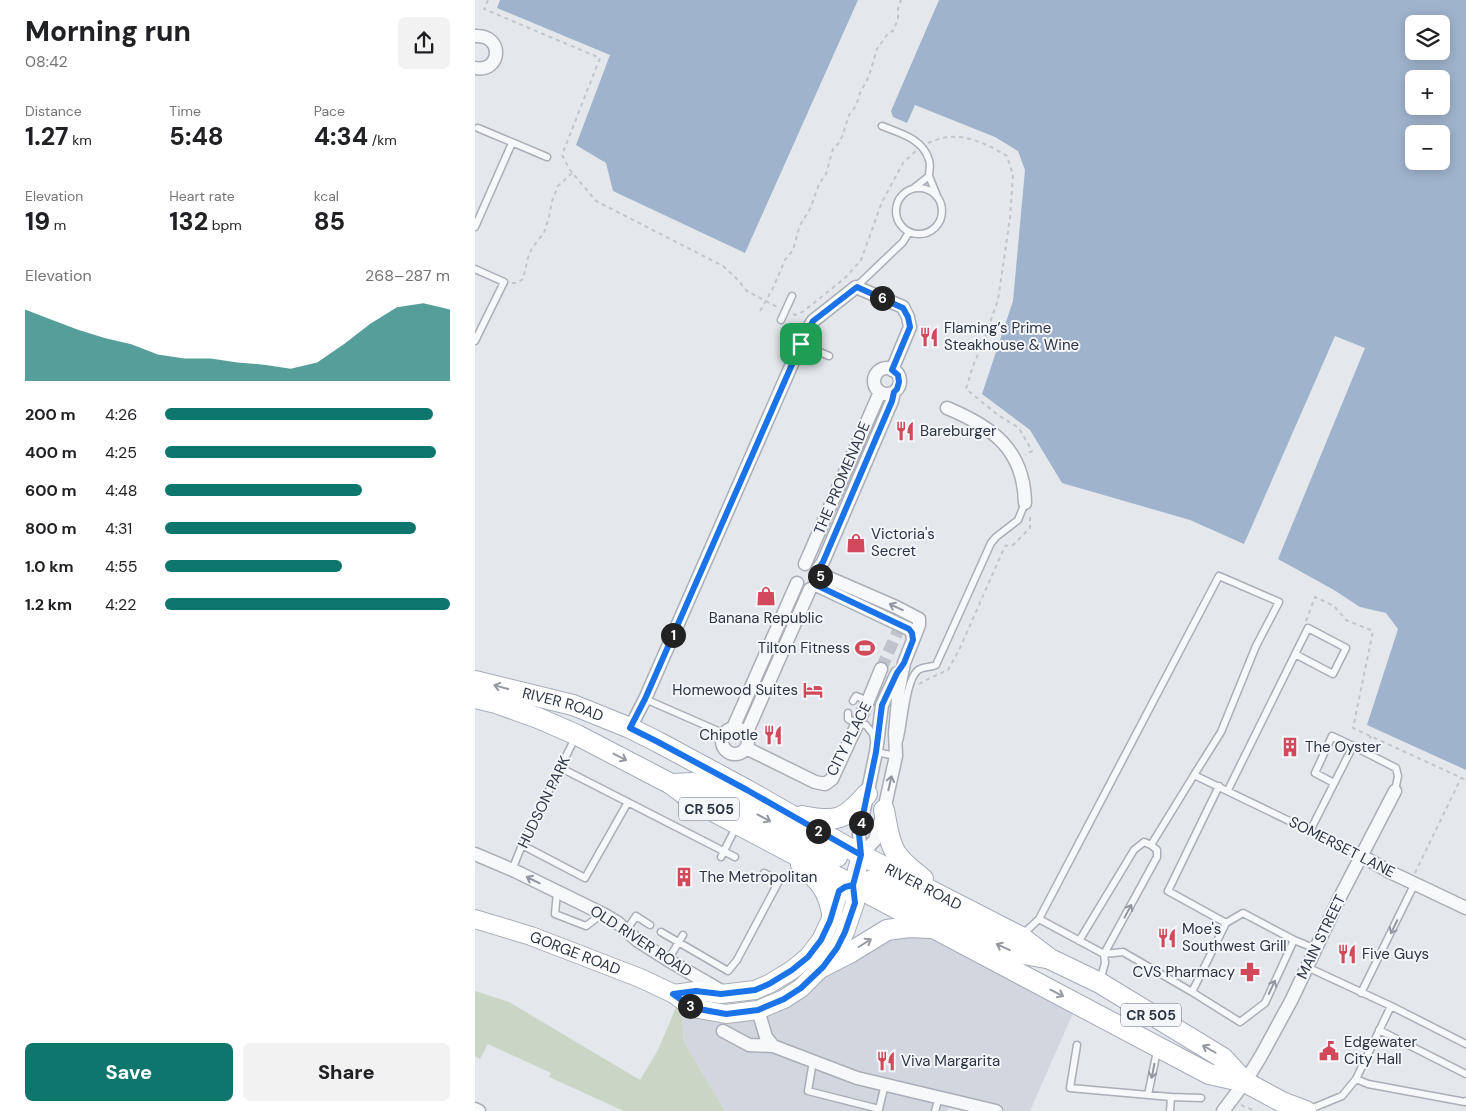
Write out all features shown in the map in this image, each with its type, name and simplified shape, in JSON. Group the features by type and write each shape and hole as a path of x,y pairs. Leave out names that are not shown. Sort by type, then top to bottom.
{"main road":[{"name":"RIVER ROAD","path":"475,681 573,706 630,728 658,742 861,855 1021,937 1050,959 1100,983 1223,1058 1245,1082 1277,1106 1306,1111"},
{"name":"RIVER ROAD","path":"475,698 496,703 538,718 577,735 671,784 692,800 1209,1074 1245,1082"},
{"path":"671,784 693,783 707,788 836,856 852,858 861,855"},
{"path":"787,813 827,820 841,817 853,810 867,794"},
{"path":"884,810 896,853 907,866 948,899"},
{"path":"773,842 814,876 825,889 832,913"},
{"name":"GORGE ROAD","path":"475,919 531,936 640,978 673,994 693,1008 726,1014 758,1010 784,999 801,988 823,967 837,948 855,903 853,885 861,855"},
{"path":"673,994 696,991 725,994 755,990 769,984 792,970 808,957 821,940 839,891 845,887 874,880 883,881 992,942 1018,954 1050,959"},
{"path":"823,967 887,930 933,928"}],"street":[{"path":"475,36 488,38 493,42 496,54 490,66 484,69 475,68"},
{"path":"630,728 645,699 801,344 813,321 857,287 903,308 908,317 910,327 892,370"},
{"path":"884,369 892,370 898,375 898,386 894,392 887,394 879,392 875,385 877,373 884,369"},
{"name":"THE PROMENADE","path":"805,564 879,392"},
{"name":"THE PROMENADE","path":"746,734 816,579 892,401 894,392"},
{"path":"947,408 967,416 999,438 1011,452 1023,477 1025,503"},
{"path":"805,564 814,566 816,579 800,587 795,574 797,569 805,564"},
{"name":"CITY PLACE","path":"816,579 896,607 919,619 919,625 904,663 899,688 895,733 896,756 884,810 875,840 861,855"},
{"path":"729,731 742,730 746,734 747,744 737,754 728,752 723,743 723,738 729,731 797,583"},
{"name":"CITY PLACE","path":"861,855 859,834 876,752 882,705 897,673 904,663"},
{"name":"CITY PLACE","path":"745,748 815,782 825,784 832,779 869,702 881,669"},
{"name":"MAIN STREET","path":"1245,1082 1292,999 1361,856 1395,791"},
{"name":"OLD RIVER ROAD","path":"475,854 603,914 638,941 725,994"},
{"name":"SOMERSET LANE","path":"1361,856 1466,908"},
{"path":"758,1010 766,1037 773,1046"},
{"path":"723,1031 749,1045 773,1046 857,1078 997,1111"},
{"path":"1223,1111 1245,1082"},
{"path":"475,1109 479,1111"}],"lane":[{"path":"882,126 913,139 921,146 930,160 929,176 941,205 940,221 929,232 919,234 909,232 901,226 897,218 896,208 899,200 905,193 929,176"},
{"path":"478,128 547,157"},
{"path":"475,227 512,142"},
{"path":"913,189 922,188 931,191 937,197"},
{"path":"857,287 903,242 909,232"},
{"path":"475,269 504,282 475,341"},
{"path":"781,320 792,296"},
{"path":"475,321 483,324"},
{"path":"801,344 829,356"},
{"path":"848,713 848,719 858,724 866,725 873,734 876,752 896,756 902,731 906,698 916,672 936,665 991,543 995,537 1018,520 1025,503"},
{"path":"1021,937 1039,919 1219,576 1279,602 1256,646 1221,732 1151,845"},
{"path":"1227,790 1307,628 1346,648 1333,674 1295,654"},
{"path":"853,701 856,696 869,702"},
{"path":"645,699 729,731"},
{"name":"HUDSON PARK","path":"514,871 522,845 577,735"},
{"path":"1334,783 1315,773 1332,736 1396,768 1398,776 1395,791"},
{"path":"1310,831 1353,746"},
{"path":"561,768 723,854 735,857"},
{"name":"SOMERSET LANE","path":"1195,775 1361,856"},
{"path":"1219,786 1168,892 1226,923"},
{"path":"522,845 585,878 628,802"},
{"path":"723,854 738,824"},
{"path":"1079,941 1134,850 1144,842 1151,845 1157,850 1157,857 1104,954 1105,963 1100,983"},
{"path":"661,932 727,971 737,960 779,881 764,873"},
{"path":"1361,992 1413,882"},
{"path":"557,892 555,914 586,926 603,914"},
{"path":"1192,992 1226,923 1243,913 1294,940 1316,949"},
{"path":"626,931 636,916 650,925"},
{"path":"1039,919 1104,954 1123,952 1240,1022 1265,1003 1294,940"},
{"path":"668,960 683,935"},
{"path":"1307,967 1391,1006 1466,1044"},
{"path":"1306,1111 1342,1096 1356,1079 1391,1006"},
{"path":"1379,1030 1466,1074"},
{"path":"1077,1045 1070,1088 1201,1098"},
{"path":"1149,1095 1158,1047"},
{"path":"813,1061 807,1090 879,1110 885,1084"},
{"path":"1356,1079 1367,1084 1466,1101"},
{"path":"1170,1111 1171,1097"},
{"path":"935,1111 939,1098"}],"path":[{"path":"760,311 773,288 785,260 793,250 800,225 810,209 819,184 826,174 833,149 842,137 849,115 856,106 869,76 877,50 889,32 893,31 898,19 897,9 901,0"},
{"path":"504,282 517,283 523,279 532,248 544,233 549,217 551,200 558,186 572,173"},
{"path":"1307,628 1306,619 1315,597 1334,606 1346,620 1373,631 1353,728 1466,780"},
{"path":"1413,882 1461,778"},
{"path":"1237,1102 1255,1111"}],"shaded area":[{"path":"909,927 1077,1004 1030,1111 996,1111 951,1101 947,1111 725,1111 684,1042 680,998 758,1010"}],"green space":[{"path":"475,991 509,1002 640,1080 658,1050 680,998 684,1042 725,1111 624,1111 549,1077 551,1073 488,1044 480,1059 475,1056"}],"water":[{"path":"500,0 858,0 745,253 613,191 606,163 576,145 610,55 497,8"},
{"path":"939,0 1466,0 1466,770 1367,725 1398,629 1386,613 1360,607 1334,590 1278,559 1365,348 1335,336 1244,544 1190,520 1062,483 1030,430 982,394 1013,301 1025,170 1018,151 995,137 915,105 907,123 893,117 891,111"}],"tunnel":[{"path":"881,669 909,606"}],"place":[{"name":"Flaming’s Prime Steakhouse & Wine","path":"929,337"},
{"name":"Bareburger","path":"905,431"},
{"name":"Victoria's Secret","path":"856,543"},
{"name":"Banana Republic","path":"766,596"},
{"name":"Tilton Fitness","path":"865,648"},
{"name":"Homewood Suites","path":"813,690"},
{"name":"Chipotle","path":"773,735"},
{"name":"The Oyster","path":"1290,747"},
{"name":"The Metropolitan","path":"684,877"},
{"name":"Moe's Southwest Grill","path":"1167,938"},
{"name":"Five Guys","path":"1347,954"},
{"name":"CVS Pharmacy","path":"1250,972"},
{"name":"Edgewater City Hall","path":"1329,1051"},
{"name":"Viva Margarita","path":"886,1061"}],"route":[{"path":"801,344 645,699 630,728 747,790 861,855 853,885 855,903 845,932 837,948 823,967 801,988 784,999 758,1010 726,1014 693,1008 673,994 696,991 721,994 755,990 792,970 808,957 821,940 830,921 839,891 853,885 861,855 859,834 876,752 882,705 897,673 904,663 913,640 909,629 816,585 820,579 818,569 823,562 892,401 894,392 897,389 899,378 892,370 910,327 908,317 903,308 857,287 813,321 801,344"}]}
